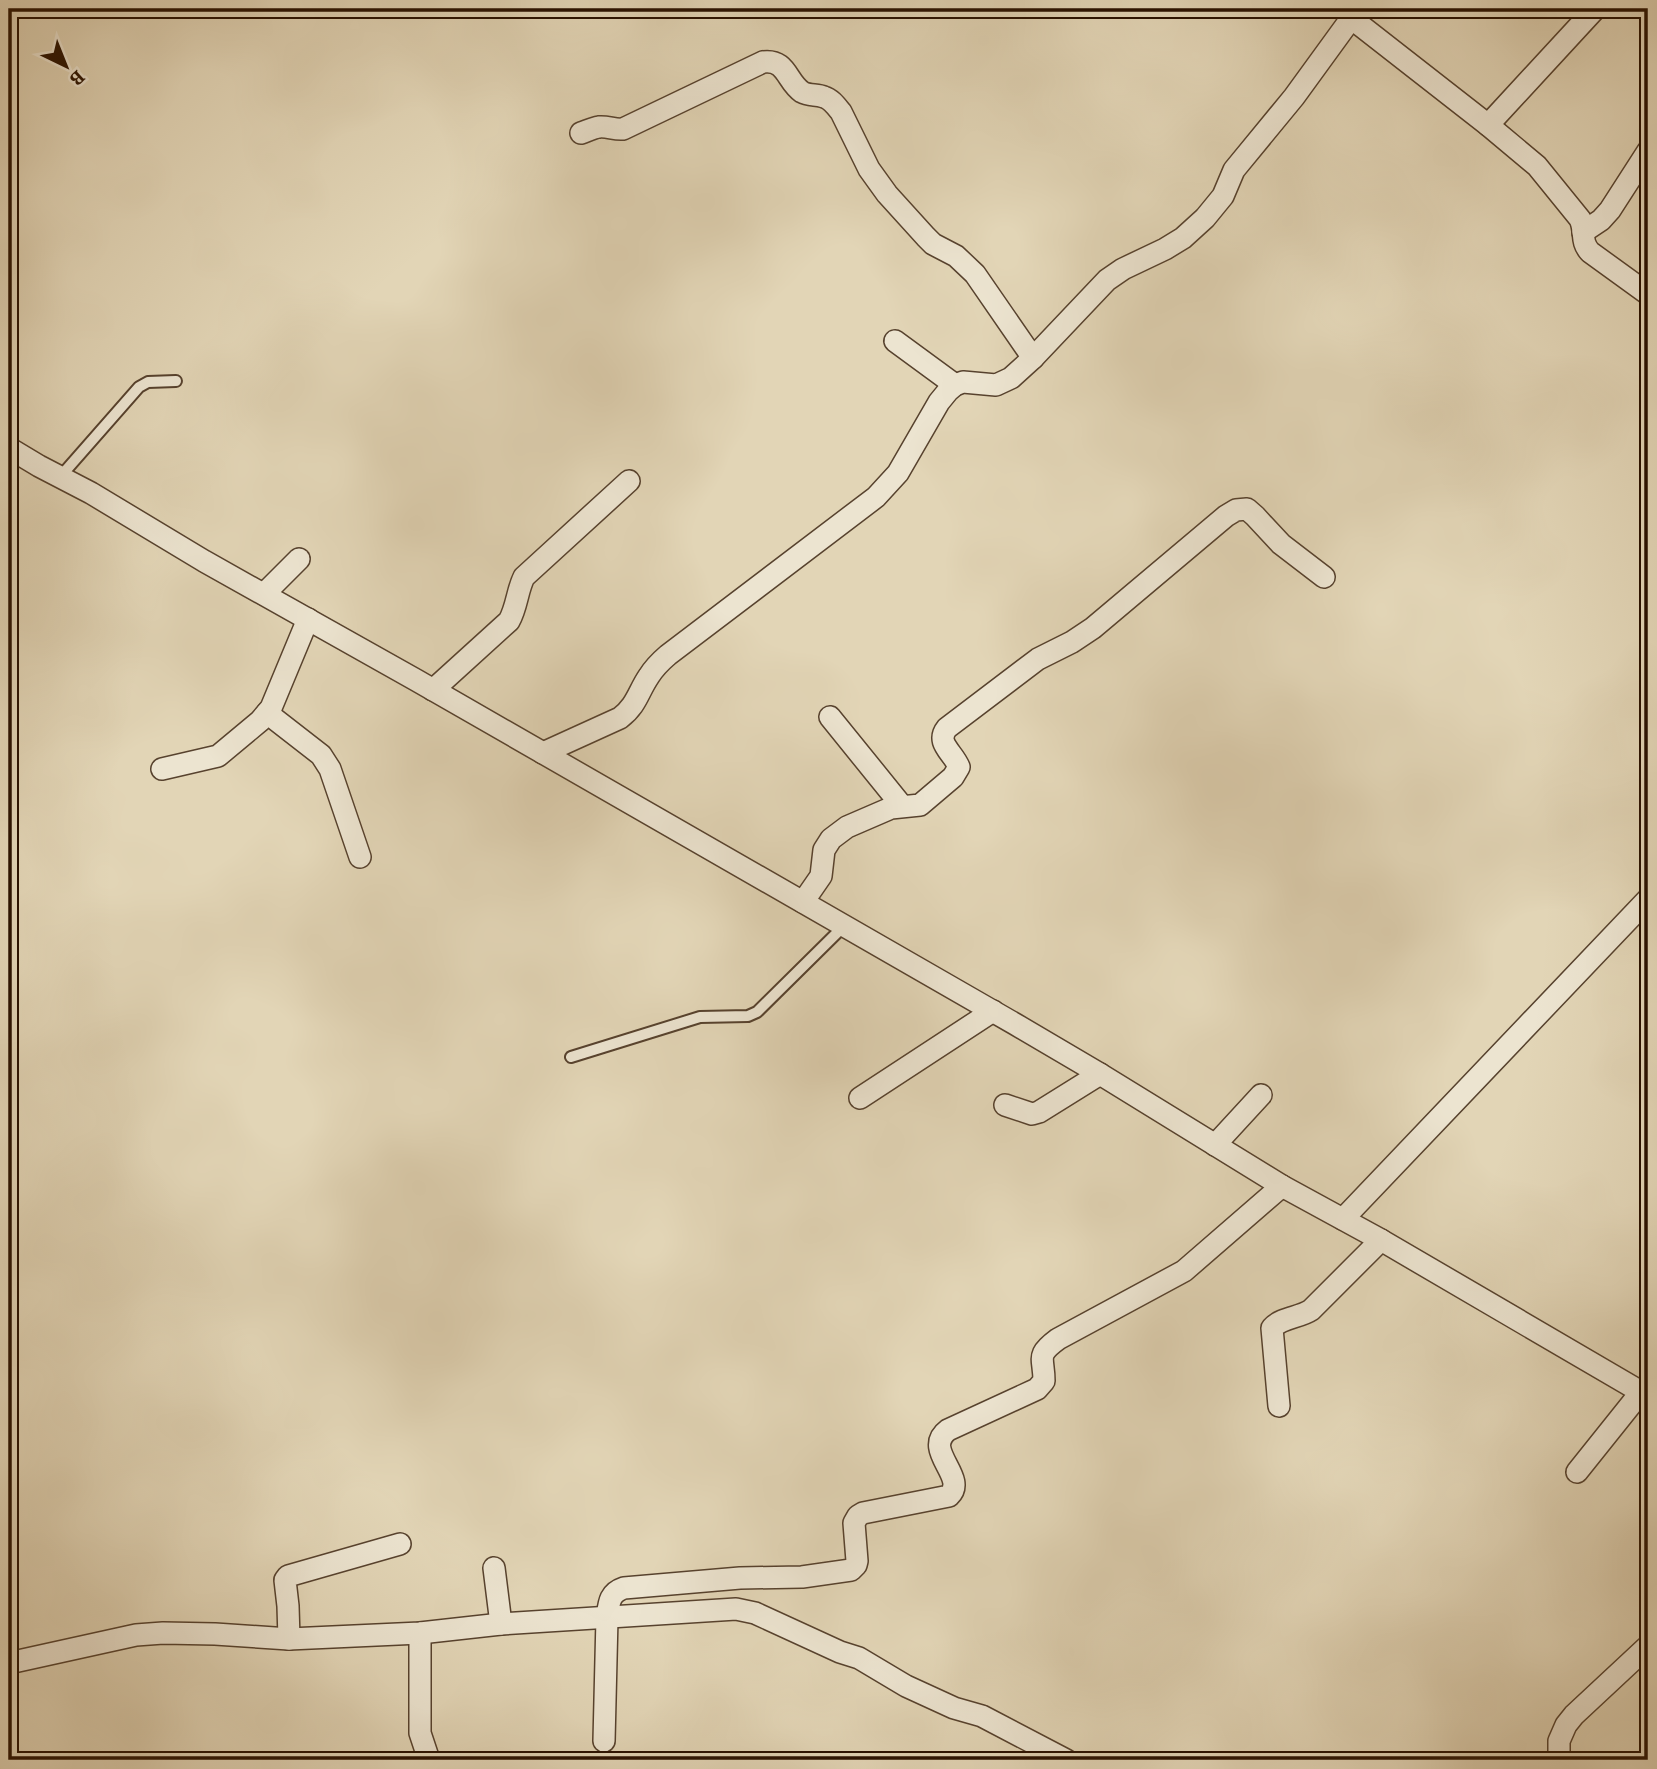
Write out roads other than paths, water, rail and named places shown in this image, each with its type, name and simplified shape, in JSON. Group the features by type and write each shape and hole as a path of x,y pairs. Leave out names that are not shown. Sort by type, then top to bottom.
{"street":[{"path":"1488,125 1595,9"},
{"path":"543,753 630,711 648,677 668,655 876,497 898,473 939,402 955,385 963,382 996,385 1011,378 1107,280 1123,269 1165,250 1205,218 1223,196 1234,170 1294,97 1354,14 1537,166 1575,211 1583,225 1585,246 1590,252 1648,294"},
{"path":"581,134 603,126 623,129 763,62 775,62 803,92 825,97 835,104 869,169 887,194 933,244 956,256 975,274 1033,358"},
{"path":"1583,232 1610,210 1648,151"},
{"path":"895,341 955,385"},
{"path":"9,448 993,1011 1282,1186 1381,1240 1645,1394 1577,1472"},
{"path":"433,690 509,621 524,577 629,481"},
{"path":"803,902 821,876 824,850 831,839 848,827 891,808 912,806 926,801 957,772 958,762 942,741 947,728 1038,659 1093,628 1226,516 1236,510 1247,509 1281,544 1324,577"},
{"path":"264,594 299,559"},
{"path":"162,769 218,756 267,713 308,619"},
{"path":"267,713 321,755 330,769 360,857"},
{"path":"830,717 902,806"},
{"path":"1342,1219 1645,909"},
{"path":"860,1098 993,1011"},
{"path":"1004,1105 1032,1114 1039,1112 1100,1074"},
{"path":"1215,1145 1261,1095"},
{"path":"604,1741 608,1608 616,1591 624,1588 740,1578 802,1577 851,1570 857,1561 854,1523 858,1516 949,1496 953,1492 954,1483 939,1445 941,1435 1037,1389 1044,1381 1041,1356 1045,1348 1184,1271 1282,1186"},
{"path":"1279,1406 1272,1328 1275,1324 1311,1310 1381,1240"},
{"path":"289,1639 285,1580 288,1576 400,1544"},
{"path":"494,1568 501,1617"},
{"path":"9,1663 136,1635 215,1634 289,1639 420,1633 501,1617 608,1608 736,1609 755,1613 859,1658 905,1686 954,1708 982,1716 1066,1760"},
{"path":"420,1633 421,1733 429,1760"},
{"path":"1559,1758 1559,1741 1566,1725 1648,1646"}],"lane":[{"path":"60,477 139,387 148,382 176,381"},
{"path":"571,1057 700,1017 748,1016 757,1012 844,926"}]}
